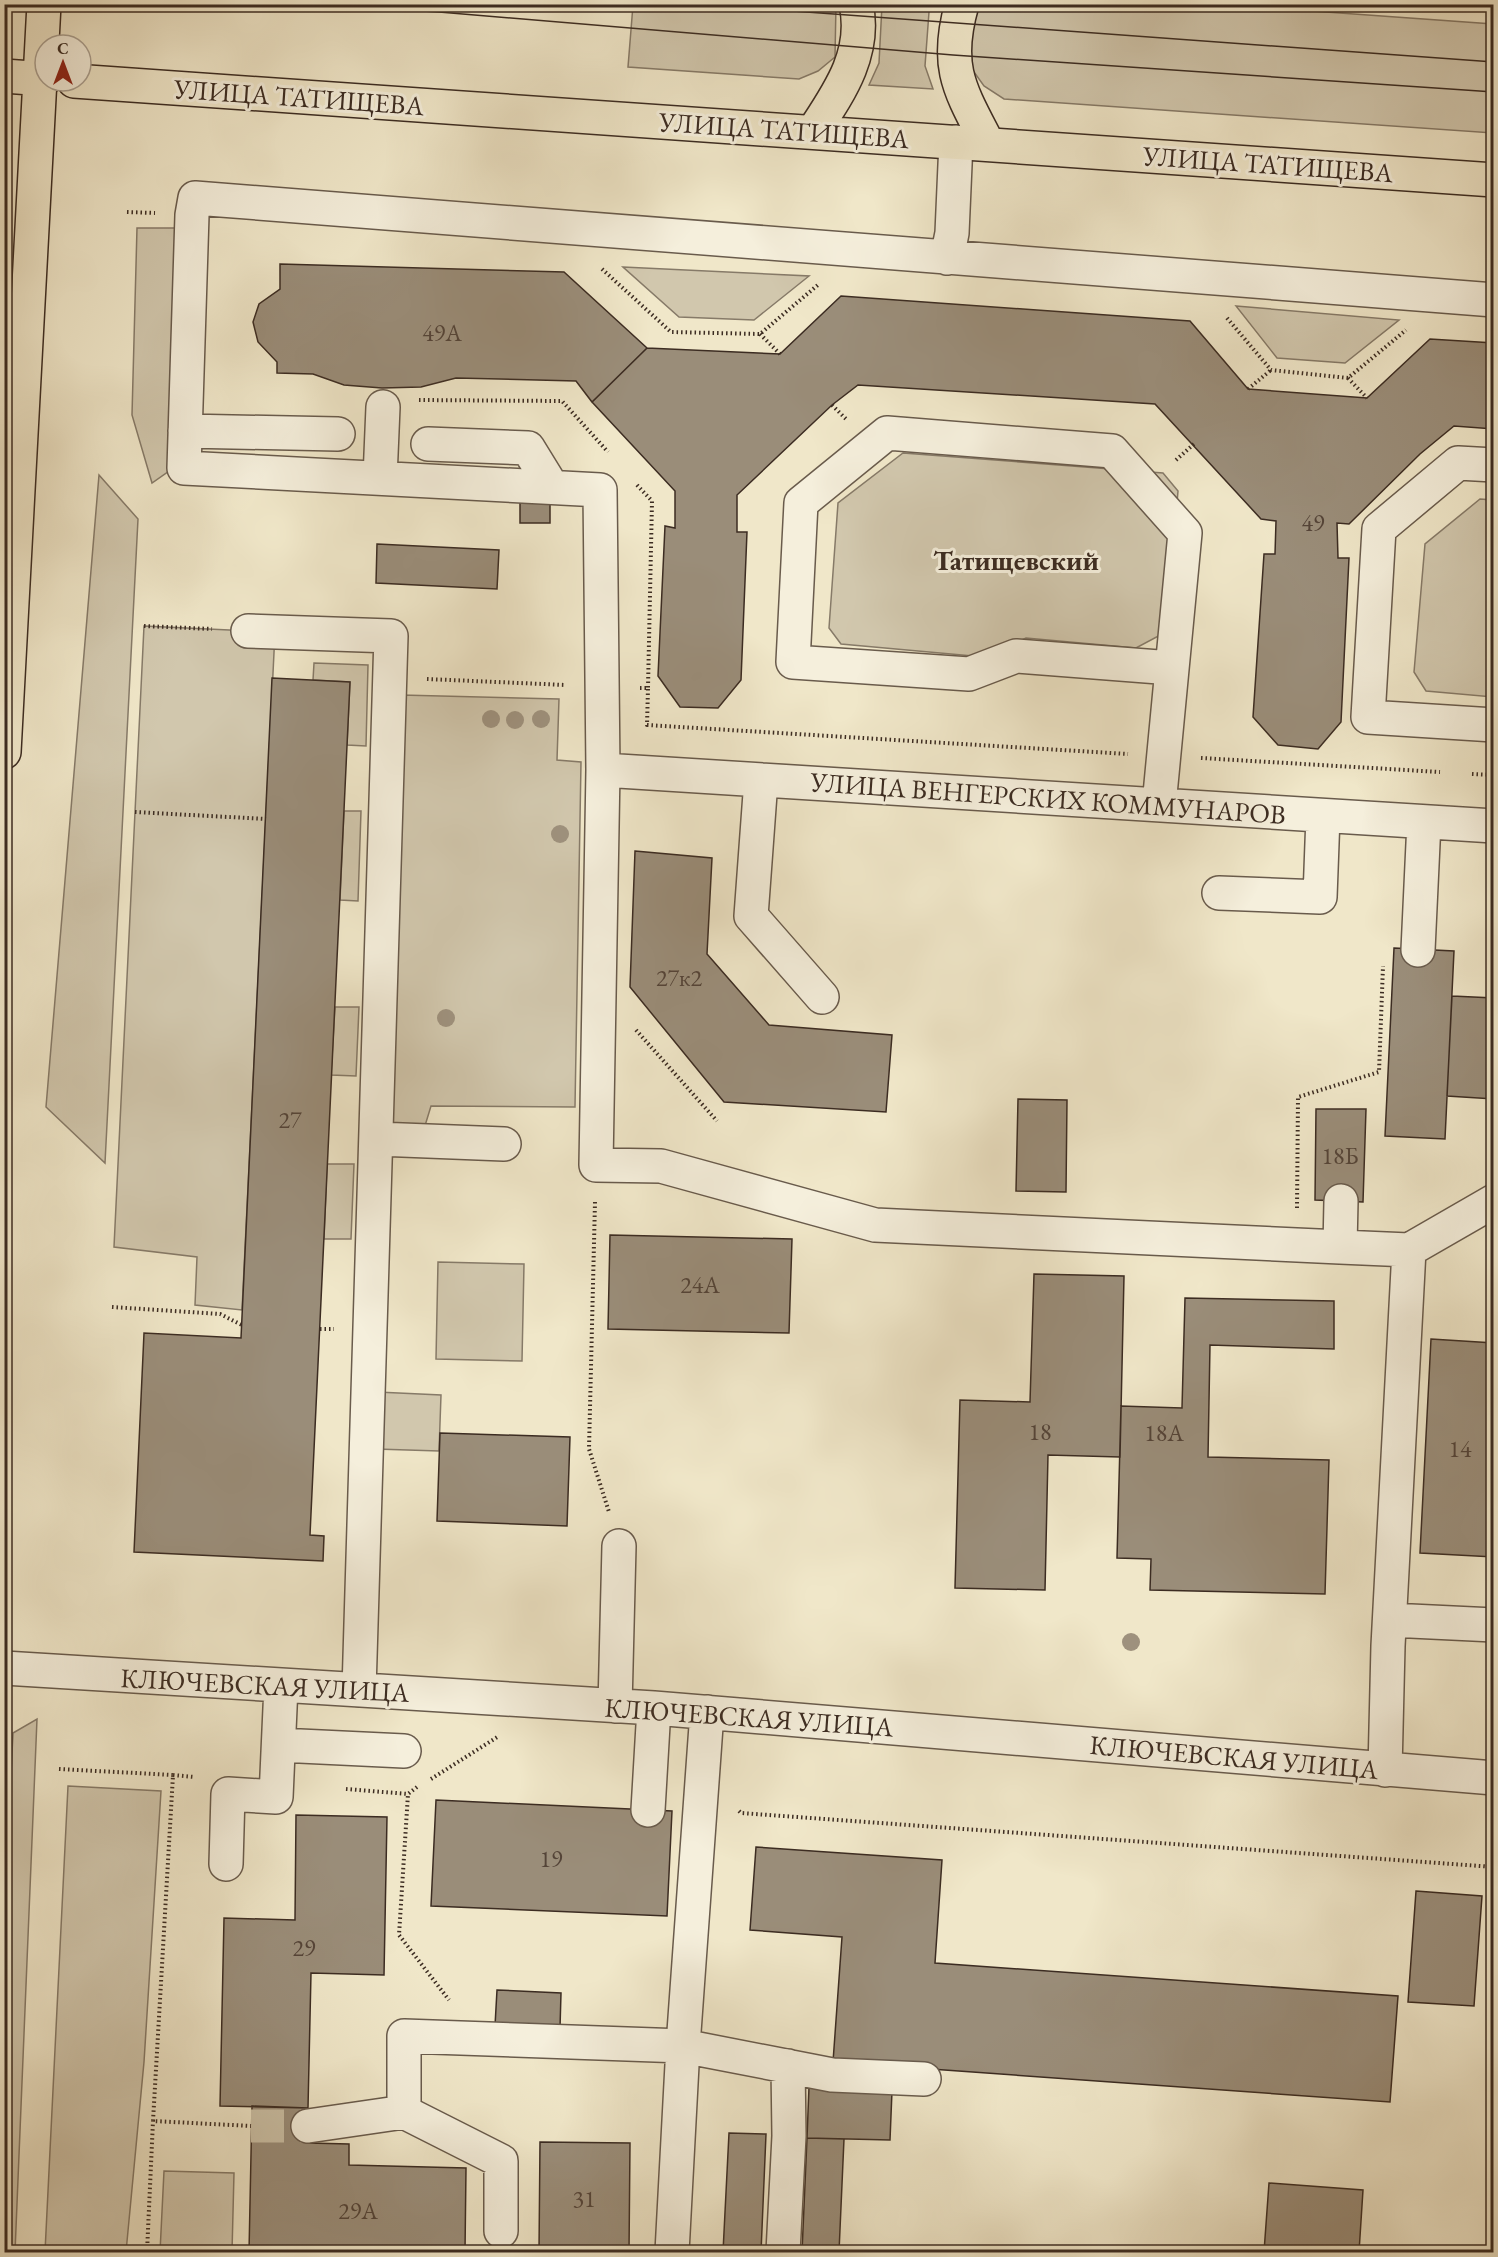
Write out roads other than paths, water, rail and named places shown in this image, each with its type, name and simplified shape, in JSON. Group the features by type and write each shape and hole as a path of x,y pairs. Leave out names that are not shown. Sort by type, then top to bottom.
{"main road":[{"path":"44,4 44,33"},
{"path":"813,132 843,86 854,57 859,18 856,4"},
{"path":"962,4 956,24 953,55 972,143"},
{"path":"4,76 33,78"},
{"name":"УЛИЦА ТАТИЩЕВА","path":"93,82 1494,180"},
{"path":"4,752 42,93"}],"street":[{"path":"948,258 972,143"},
{"path":"1494,300 195,198 192,215 184,468 600,490 603,770 596,1165 661,1166 875,1225 1409,1250 1494,1201"},
{"path":"380,478 397,403"},
{"path":"185,431 338,434"},
{"path":"1159,805 1185,533 1112,451 887,433 801,503 793,662 969,674 1016,656 1172,668"},
{"path":"428,444 528,448 552,487"},
{"path":"1494,465 1458,463 1379,529 1368,717 1494,726"},
{"path":"248,631 391,636 359,1690"},
{"name":"УЛИЦА ВЕНГЕРСКИХ КОММУНАРОВ","path":"603,770 1494,826"},
{"path":"761,780 751,916 822,996"},
{"path":"1219,893 1320,897 1323,816"},
{"path":"1418,950 1424,822"},
{"path":"377,1139 504,1144"},
{"path":"1340,1247 1341,1201"},
{"path":"1385,1770 1390,1620 1409,1250"},
{"path":"615,1706 620,1546"},
{"path":"1390,1620 1494,1624"},
{"name":"КЛЮЧЕВСКАЯ УЛИЦА","path":"4,1668 654,1708 1494,1778"},
{"path":"226,1864 228,1794 276,1797 281,1686"},
{"path":"648,1810 654,1708"},
{"path":"672,2253 683,2046 707,1712"},
{"path":"279,1745 404,1751"},
{"path":"404,2112 404,2036 683,2046 832,2075 924,2079"},
{"path":"783,2253 789,2136 788,2066"},
{"path":"308,2126 404,2112 501,2161 501,2231"}],"tunnel":[{"path":"251,2126 308,2126"}],"tram line":[{"path":"305,4 439,12 953,55 1494,92"},
{"path":"695,4 1494,62"}],"district":[{"name":"Татищевский","path":"1016,560"}]}
